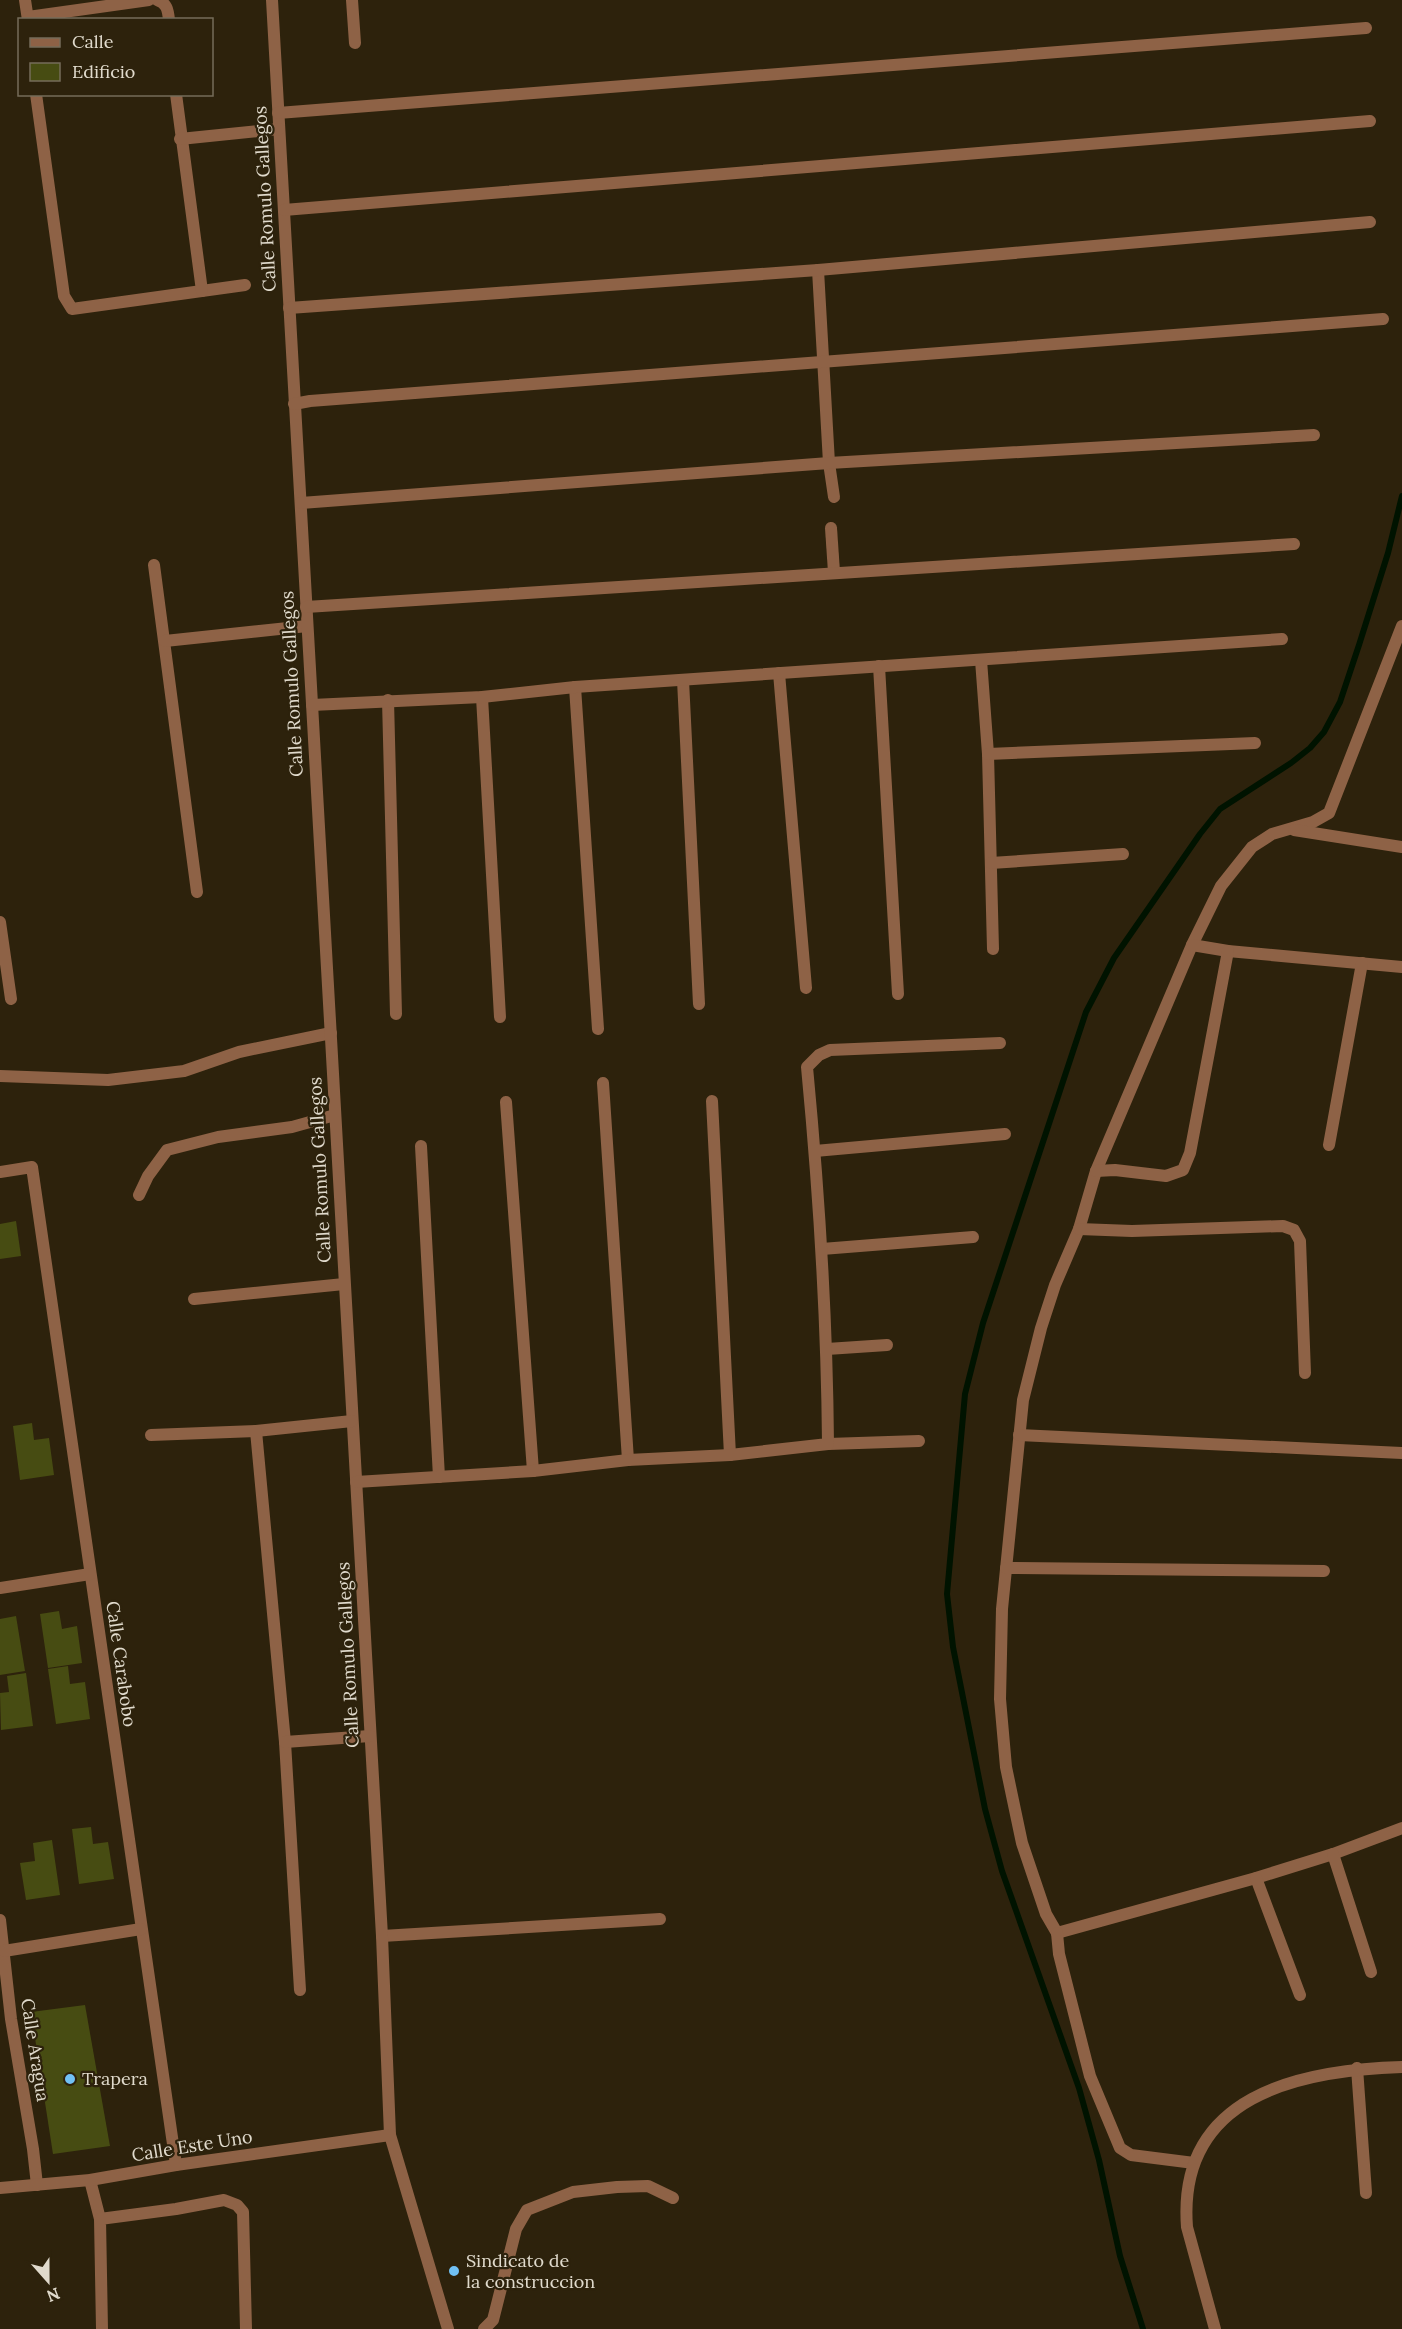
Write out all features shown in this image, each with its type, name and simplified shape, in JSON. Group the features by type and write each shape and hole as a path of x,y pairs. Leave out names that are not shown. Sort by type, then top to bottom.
{"street":[{"path":"25,0 28,18 149,0"},
{"path":"157,0 163,2 168,8 169,18"},
{"name":"Calle Romulo Gallegos","path":"272,0 382,1936 390,2135 448,2329"},
{"path":"352,0 355,43"},
{"path":"278,113 1366,28"},
{"path":"36,96 64,296 72,309 244,285"},
{"path":"176,96 180,139 202,291"},
{"path":"284,210 1370,121"},
{"path":"180,139 279,129"},
{"path":"289,308 818,270 1370,222"},
{"path":"818,270 829,463 834,497"},
{"path":"294,404 1383,319"},
{"path":"301,502 829,463 1314,435"},
{"path":"831,528 834,572"},
{"path":"306,607 1294,543"},
{"path":"154,565 198,892"},
{"path":"165,641 307,626"},
{"path":"1194,2163 1131,2156 1120,2148 1090,2076 1059,1954 1057,1933 1046,1914 1022,1842 1006,1767 1000,1699 1002,1609 1023,1400 1055,1284 1079,1229 1096,1171 1191,945 1221,885 1252,847 1272,834 1313,822 1329,813 1402,626"},
{"path":"312,705 482,697 575,687 1282,639"},
{"path":"981,660 988,754 993,949"},
{"path":"879,666 898,994"},
{"path":"779,673 806,988"},
{"path":"683,680 699,1004"},
{"path":"575,687 598,1029"},
{"path":"482,697 500,1017"},
{"path":"388,700 396,1014"},
{"path":"988,754 1255,743"},
{"path":"1288,829 1402,847"},
{"path":"991,863 1123,854"},
{"path":"0,922 11,999"},
{"path":"1191,945 1228,951 1402,967"},
{"path":"1096,1171 1115,1170 1166,1176 1183,1170 1190,1153 1228,951"},
{"path":"1329,1145 1362,963"},
{"path":"0,1076 108,1080 184,1071 239,1052 331,1033"},
{"path":"828,1444 827,1349 822,1249 807,1067 819,1055 830,1050 1000,1043"},
{"path":"603,1083 628,1460"},
{"path":"712,1101 730,1455"},
{"path":"506,1102 533,1471"},
{"path":"139,1195 148,1176 167,1150 218,1137 292,1127 335,1115"},
{"path":"815,1151 1005,1134"},
{"path":"421,1146 439,1477"},
{"name":"Calle Carabobo","path":"0,1172 32,1167 176,2165"},
{"path":"1079,1229 1132,1231 1283,1226 1294,1230 1300,1241 1305,1373"},
{"path":"822,1249 973,1237"},
{"path":"194,1299 344,1284"},
{"path":"827,1349 887,1345"},
{"path":"151,1435 256,1431 352,1421"},
{"path":"256,1431 285,1742 300,1990"},
{"path":"1019,1435 1402,1453"},
{"path":"356,1482 533,1471 628,1460 730,1455 828,1444 919,1441"},
{"path":"1006,1568 1324,1571"},
{"path":"0,1588 90,1574"},
{"path":"285,1742 370,1736"},
{"path":"1057,1933 1256,1878 1333,1854 1402,1828"},
{"path":"1333,1854 1371,1972"},
{"path":"1256,1878 1300,1995"},
{"path":"382,1936 660,1919"},
{"name":"Calle Aragua","path":"0,1920 11,2019 37,2185"},
{"path":"4,1951 141,1929"},
{"path":"1215,2329 1188,2227 1187,2194 1194,2163 1208,2136 1237,2108 1270,2089 1329,2072 1357,2068 1402,2067"},
{"path":"1357,2068 1366,2193"},
{"name":"Calle Este Uno","path":"0,2188 90,2180 176,2165 390,2135"},
{"path":"90,2180 100,2219 102,2329"},
{"path":"484,2329 493,2320 516,2229 527,2210 573,2192 617,2187 648,2186 673,2198"},
{"path":"100,2219 224,2200 237,2205 243,2212 246,2329"}],"building":[{"path":"16,1221 21,1256 0,1259 0,1224"},
{"path":"32,1423 34,1440 49,1438 54,1475 20,1480 13,1426"},
{"path":"59,1611 62,1629 77,1626 82,1663 48,1668 40,1614"},
{"path":"16,1616 25,1671 0,1675 0,1619"},
{"path":"68,1666 70,1684 85,1682 90,1719 56,1724 48,1669"},
{"path":"26,1673 33,1726 1,1730 0,1693 9,1692 7,1676"},
{"path":"91,1827 93,1844 108,1842 114,1879 79,1884 72,1829"},
{"path":"52,1840 60,1895 26,1900 20,1863 35,1861 33,1843"},
{"name":"Trapera","path":"85,2005 110,2146 53,2154 31,2012"}],"waterway":[{"path":"1143,2329 1120,2256 1099,2160 1079,2088 1002,1871 985,1809 953,1647 947,1594 965,1394 983,1323 1086,1012 1114,958 1200,834 1220,809 1291,763 1310,748 1324,732 1340,702 1359,645 1388,553 1402,496"}],"place":[{"name":"Trapera","path":"70,2079"},
{"name":"Sindicato de la construccion","path":"454,2271"}]}
